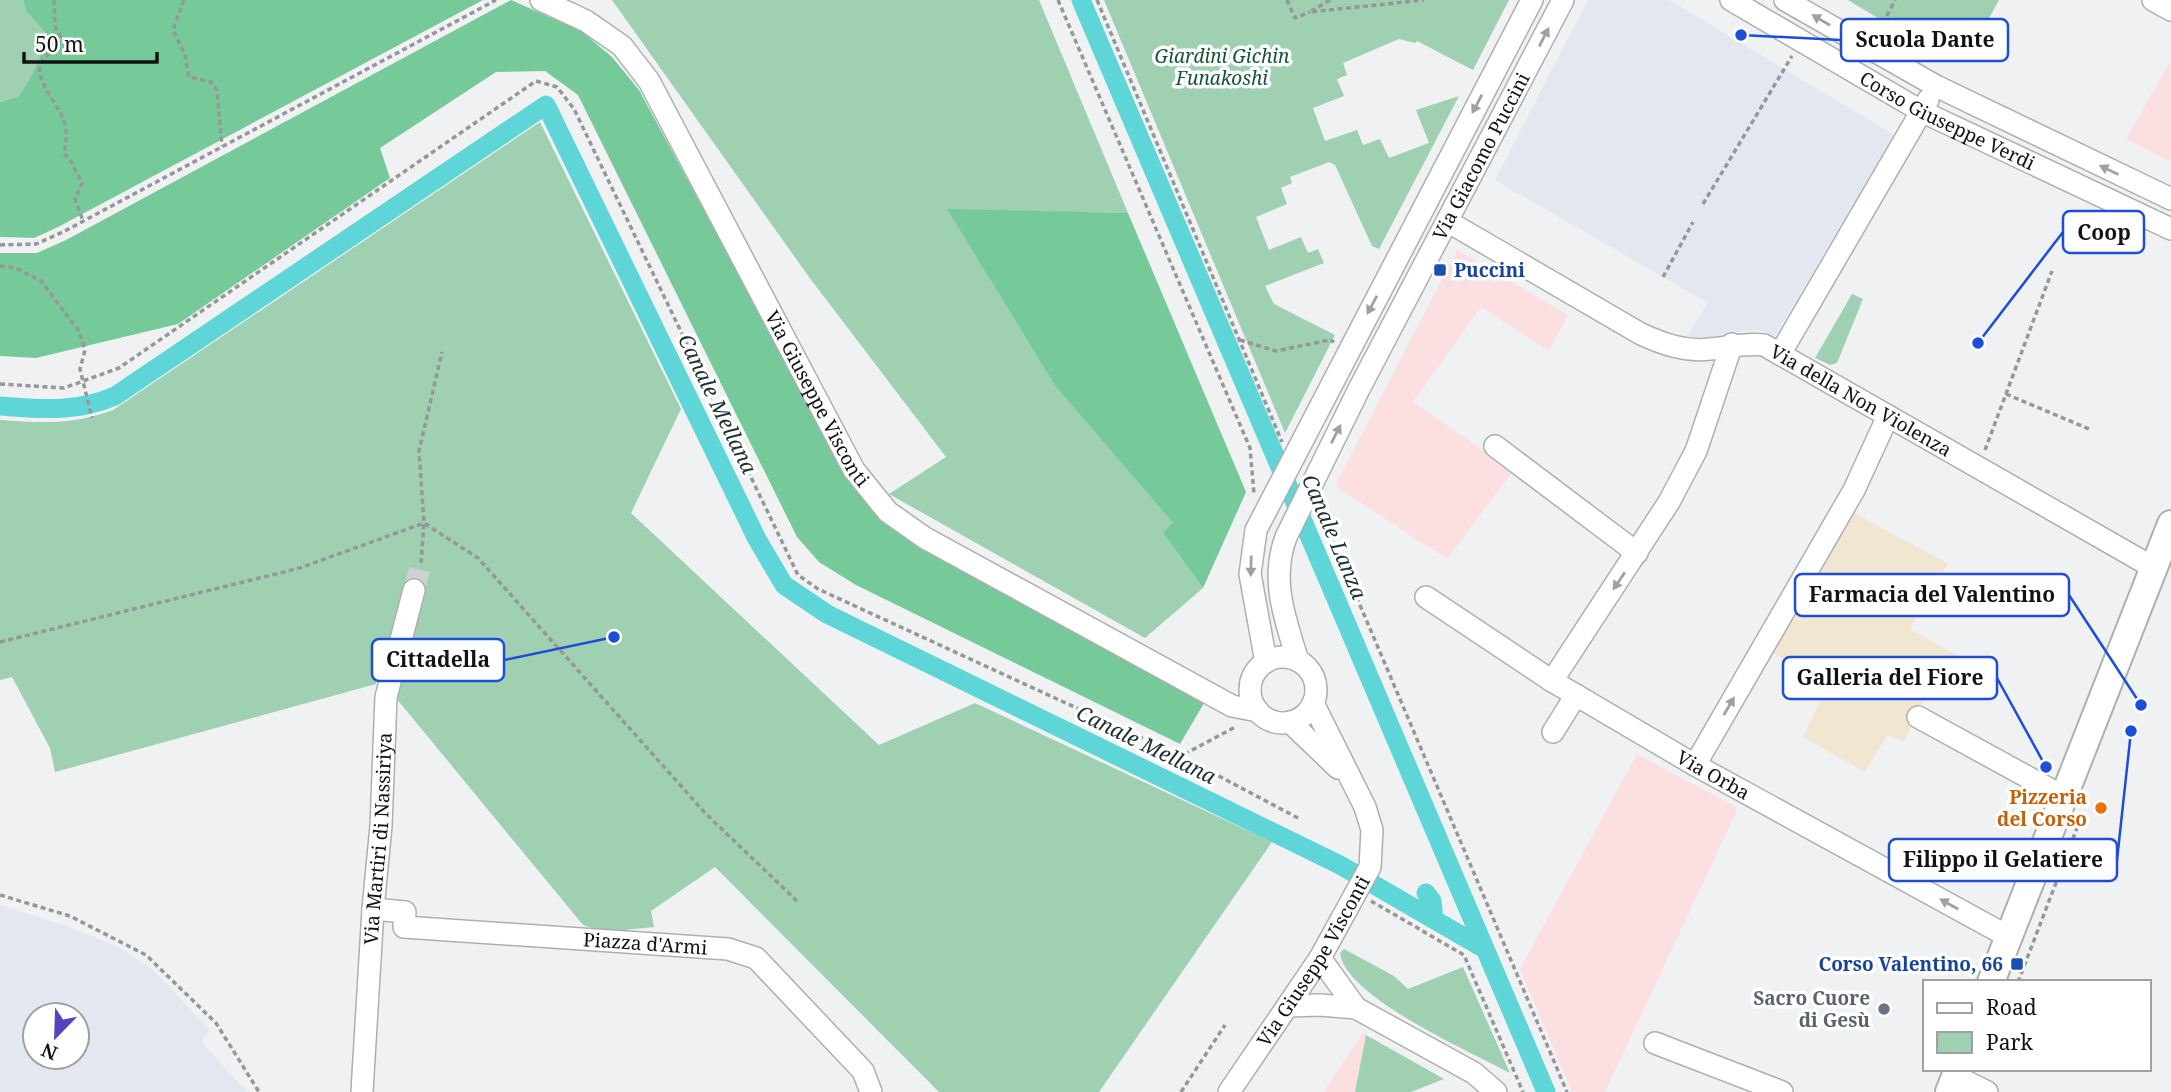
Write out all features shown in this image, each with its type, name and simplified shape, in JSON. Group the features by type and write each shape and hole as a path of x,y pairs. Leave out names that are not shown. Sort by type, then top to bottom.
{"main road":[{"path":"1993,980 2064,797 2161,564 2171,524"}],"street":[{"name":"Via Giuseppe Visconti","path":"541,0 586,20 622,46 649,81 854,470 888,512 925,538 1232,706 1259,712"},
{"name":"Via Giacomo Puccini","path":"1266,662 1250,574 1256,530 1532,0"},
{"name":"Via Giacomo Puccini","path":"1298,661 1279,592 1279,555 1286,537 1359,389 1563,0"},
{"name":"Corso Giuseppe Verdi","path":"1731,0 1921,111 2171,229"},
{"name":"Corso Giuseppe Verdi","path":"1785,0 1936,86 2171,199"},
{"path":"2153,0 2171,10"},
{"path":"1780,354 1936,86"},
{"name":"Via della Non Violenza","path":"1447,221 1651,339 1671,347 1709,349 1732,344 1764,345 1978,468 2161,564"},
{"path":"1552,681 1669,502 1696,451 1732,344"},
{"path":"1334,376 1359,389"},
{"path":"1695,765 1844,506 1888,416"},
{"path":"1495,446 1637,553"},
{"name":"Via Martiri di Nassiriya","path":"362,1092 381,826 386,697 414,590"},
{"name":"Via Orba","path":"1426,597 1552,681 1695,765 2009,937"},
{"path":"1205,690 1229,691 1251,681 1266,662 1277,658 1298,661 1306,667 1315,684 1313,703 1300,719 1290,722 1269,720 1259,712 1250,691 1251,681"},
{"path":"1553,732 1576,695"},
{"name":"Via Giuseppe Visconti","path":"1229,1092 1320,958 1370,867 1372,830 1313,703"},
{"path":"1918,717 2064,797"},
{"name":"Via Giuseppe Visconti","path":"1290,722 1353,785"},
{"name":"Piazza d'Armi","path":"373,909 405,912 404,928 728,949 757,958 863,1071 871,1092"},
{"path":"1320,958 1356,1009"},
{"path":"1288,1006 1320,1005 1356,1009 1474,1073 1496,1092"},
{"path":"1655,1043 1782,1092"},
{"path":"1954,1079 1987,1092"}],"path":[{"path":"54,0 55,26 61,38 56,50 46,55 40,65 41,75 64,120 67,136 64,154 69,158 82,183 75,199 83,221"},
{"path":"184,0 173,30 185,55 189,77 211,82 217,90 222,146"},
{"path":"0,245 36,244 83,221 496,0"},
{"path":"1058,0 1250,448 1252,491 1268,507"},
{"path":"1097,0 1290,461"},
{"path":"1287,0 1294,18 1330,0"},
{"path":"1310,12 1424,0"},
{"path":"1869,48 1895,0"},
{"path":"1703,204 1782,70"},
{"path":"0,384 64,388 119,368 520,89 536,80 557,87 575,109 798,575 818,589 1181,756 1298,818"},
{"path":"1663,277 1693,222"},
{"path":"0,266 16,268 41,281 79,331 85,350 80,369 92,418"},
{"path":"1978,468 2052,271"},
{"path":"1240,340 1276,351 1329,340 1349,349"},
{"path":"421,563 424,523 419,451 442,352"},
{"path":"2006,394 2089,429"},
{"path":"1307,490 1567,1092"},
{"path":"0,642 300,568 424,523"},
{"path":"424,523 478,558 705,813 797,901"},
{"path":"1181,756 1259,712"},
{"path":"1357,893 1464,955 1522,1092"},
{"path":"0,895 70,916 146,955 216,1023 259,1092"},
{"path":"1181,1092 1225,1025"}],"shaded area":[{"path":"1588,0 1669,0 1894,135 1775,336 1760,330 1726,333 1709,338 1687,336 1708,303 1495,180"},
{"path":"2171,60 2171,162 2126,139"},
{"path":"1457,250 1568,315 1549,351 1481,307 1413,402 1513,471 1447,559 1335,486"},
{"path":"1852,512 1948,564 1910,629 1962,658 1954,679 1937,673 1904,742 1888,735 1864,772 1803,737 1825,691 1801,670 1773,653"},
{"path":"1637,754 1738,808 1605,1092 1572,1092 1520,969"},
{"path":"0,905 75,929 120,948 154,971 210,1030 201,1042 247,1092 0,1092"},
{"path":"1363,1032 1366,1035 1355,1092 1324,1092"}],"green space":[{"path":"0,0 23,0 26,11 48,36 33,73 19,96 0,102"},
{"path":"23,0 483,0 58,227 34,238 0,237 0,102 19,96 33,73 48,36 26,11"},
{"path":"511,0 581,31 612,57 639,90 847,475 881,521 919,548 1207,698 1180,744 856,585 819,562 797,537 578,95 545,71 496,72 380,148 390,178 178,324 36,358 0,356 0,253 37,253 66,240"},
{"path":"612,0 1039,0 1128,213 948,210 1055,386 1174,524 1163,533 1203,588 1145,638 889,494 946,457 809,277"},
{"name":"Giardini Gichin Funakoshi","path":"1104,0 1509,0 1473,70 1417,41 1415,43 1399,39 1343,63 1347,75 1337,79 1344,96 1313,108 1325,141 1357,130 1363,145 1380,139 1389,158 1429,143 1416,110 1459,96 1379,249 1372,246 1335,165 1329,162 1290,177 1292,183 1281,188 1287,204 1256,217 1269,250 1301,237 1308,253 1318,249 1324,263 1265,286 1274,304 1335,335 1285,433"},
{"path":"1848,0 1999,0 1965,62 1894,28"},
{"path":"540,122 681,409 631,513 879,745 975,703 1272,842 1099,1092 939,1092 715,867 651,911 654,927 603,932 583,925 396,698 404,587 376,684 55,772 50,748 12,677 0,680 0,420 57,422 113,410"},
{"path":"947,209 1128,213 1246,492 1203,588 1163,533 1173,523 1055,386"},
{"path":"1852,294 1863,299 1837,363 1830,365 1815,358"},
{"path":"1344,949 1394,976 1408,989 1463,967 1510,1073 1412,1022 1386,1005 1347,970 1340,953"},
{"path":"1366,1035 1444,1079 1411,1092 1355,1092"}],"waterway":[{"name":"Canale Lanza","path":"1081,0 1546,1092"},
{"name":"Canale Mellana","path":"0,406 44,409 72,407 115,396 546,105 757,539 784,585 827,614 1340,865 1483,948"},
{"path":"1426,893 1432,901 1434,919"}],"tunnel":[{"path":"414,590 421,563"}],"place":[{"name":"Scuola Dante","path":"1741,35"},
{"name":"Puccini","path":"1440,270"},
{"name":"Coop","path":"1978,343"},
{"name":"Cittadella","path":"614,637"},
{"name":"Farmacia del Valentino","path":"2141,705"},
{"name":"Filippo il Gelatiere","path":"2131,731"},
{"name":"Galleria del Fiore","path":"2046,767"},
{"name":"Pizzeria del Corso","path":"2101,808"},
{"name":"Corso Valentino, 66","path":"2017,964"},
{"name":"Sacro Cuore di Gesù","path":"1884,1009"}]}
